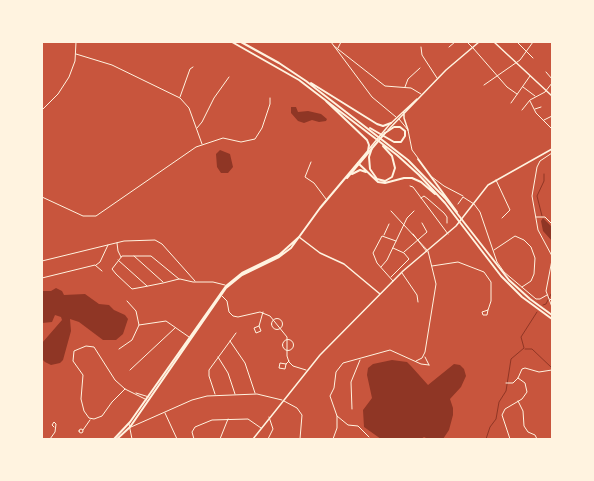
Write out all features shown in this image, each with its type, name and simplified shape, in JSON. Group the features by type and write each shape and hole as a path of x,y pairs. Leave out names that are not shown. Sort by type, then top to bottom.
{"highway":[{"path":"232,42 275,65 317,94 373,136 419,175 451,210 501,276 522,297 552,319"},
{"path":"241,42 273,59 306,81 385,139 419,170 460,217 509,280 552,315"},
{"path":"306,81 344,102 377,124 383,126 391,123"},
{"path":"317,94 367,140 369,145 368,151 352,174"},
{"path":"116,439 130,422 227,286 242,273 279,255 299,237 327,200 385,133 391,128 398,127 402,128 406,134 405,139 400,142 385,139"},
{"path":"372,148 369,159 372,172 378,180 388,180 394,175 395,166 390,153 382,144"},
{"path":"418,159 445,193 460,217"},
{"path":"359,164 376,181 383,183 407,178 418,180 451,210"},
{"path":"346,178 361,170 369,174"},
{"path":"116,439 130,427 147,398"}],"main road":[{"path":"368,151 391,123 405,112 438,78 479,42"},
{"path":"494,42 552,96"},
{"path":"385,133 422,95"},
{"path":"405,112 404,118 408,130"},
{"path":"253,439 306,370 393,281 457,225 484,189 496,180 552,149"},
{"path":"299,237 320,253 344,264 380,294"}],"street":[{"path":"42,110 58,94 67,80 76,54 76,42"},
{"path":"331,42 372,97 398,118 408,130 412,150 434,179 474,204 482,215 499,265 521,288 536,299 540,299 547,295"},
{"path":"337,48 342,42"},
{"path":"449,47 455,42"},
{"path":"467,42 507,87 517,94"},
{"path":"517,42 533,58"},
{"path":"484,85 516,63 533,42"},
{"path":"334,46 384,85 414,89 422,95"},
{"path":"421,47 422,54 438,78"},
{"path":"76,54 112,65 180,98 188,106 202,145"},
{"path":"180,98 190,69 193,67"},
{"path":"405,87 408,79 420,68"},
{"path":"546,73 552,80"},
{"path":"511,103 530,76"},
{"path":"196,128 202,122 220,89 229,77"},
{"path":"522,110 530,100 546,91 552,83"},
{"path":"522,86 535,97"},
{"path":"42,197 83,216 96,216 104,213 115,202 138,188 175,161 202,145 222,138 241,142 255,139 262,128 269,107 270,98"},
{"path":"530,100 534,110 551,128"},
{"path":"534,110 541,107"},
{"path":"544,120 552,116"},
{"path":"552,152 540,162 537,167 532,196 535,217 540,234 552,256"},
{"path":"311,162 305,177 314,183 319,193 327,200"},
{"path":"496,180 510,210 502,218"},
{"path":"410,186 448,234"},
{"path":"421,198 424,196 446,215 447,223"},
{"path":"458,204 463,197"},
{"path":"333,439 337,428 337,416 330,399 334,388 336,370 345,362 360,360 390,350 421,364 429,365 424,356 436,287 431,266 427,252 413,233 404,226 392,211"},
{"path":"381,267 387,260 409,215 414,211"},
{"path":"535,217 544,217 552,224"},
{"path":"404,253 427,232 422,223"},
{"path":"389,224 384,236 379,240 373,253 381,267 393,281"},
{"path":"384,236 396,241"},
{"path":"493,250 514,236 524,240 531,247 535,258 534,274 530,282 521,288"},
{"path":"42,261 117,243 135,240 158,241 197,282"},
{"path":"117,243 118,251 121,257"},
{"path":"42,278 95,266 100,262 108,245"},
{"path":"390,278 409,260 404,253 393,248"},
{"path":"134,256 163,283"},
{"path":"179,279 154,257 121,257 113,271 132,289 179,279 197,282 213,282 227,286"},
{"path":"118,260 148,286"},
{"path":"552,260 546,287 547,295 552,301"},
{"path":"431,266 458,262 484,272 489,277 491,284 491,304 488,310"},
{"path":"95,266 102,272"},
{"path":"402,273 417,295 418,302"},
{"path":"220,294 226,299 229,312 233,316 238,317 263,312 274,320 282,328 288,340 292,341 292,349 287,350"},
{"path":"550,298 552,307"},
{"path":"119,349 132,340 139,325 136,312 127,301"},
{"path":"259,326 263,312"},
{"path":"274,320 278,319 282,321 282,328"},
{"path":"274,320 272,324 273,328 278,330 282,328"},
{"path":"139,325 164,321 190,337"},
{"path":"130,370 175,328"},
{"path":"215,394 208,373 218,356 236,333"},
{"path":"288,340 287,350 289,361 293,366 306,370"},
{"path":"287,350 283,348 283,344 288,340"},
{"path":"230,341 245,363 255,394"},
{"path":"90,419 82,404 81,394 84,377 72,361 72,356 75,350 86,346 96,349 111,376 125,389 147,398"},
{"path":"218,356 228,373 235,394"},
{"path":"416,361 424,356"},
{"path":"352,409 351,382 360,360"},
{"path":"286,364 289,361"},
{"path":"506,383 513,383 518,378 521,371 526,368 539,372 552,370"},
{"path":"510,439 502,414 509,405 525,396 527,389 525,383 518,378"},
{"path":"90,419 98,419 102,416 113,400 125,389"},
{"path":"125,428 165,413 192,400 215,394 255,394 283,400 297,408 302,415 300,439"},
{"path":"518,401 523,410 523,426 537,439"},
{"path":"165,413 177,439"},
{"path":"337,416 348,425 358,426 369,437"},
{"path":"268,439 273,429 269,417"},
{"path":"83,430 90,419"},
{"path":"220,439 228,419"},
{"path":"194,439 193,431 197,426 212,420 248,419 261,428"},
{"path":"130,422 132,439"},
{"path":"50,439 54,434 54,427"}],"shaded area":[{"path":"291,107 296,107 298,112 308,111 321,114 327,119 326,121 319,122 312,120 304,123 298,121 291,113"},
{"path":"220,150 230,154 233,167 228,173 221,173 217,167 216,154"},
{"path":"543,218 552,227 552,241 543,231 541,221"},
{"path":"56,288 62,291 64,295 85,294 99,304 109,305 114,310 125,315 128,319 123,334 116,340 103,340 79,322 70,319 71,331 63,360 60,363 51,365 45,362 42,359 42,343 62,320 61,317 55,315 52,322 42,323 42,291 51,291"},
{"path":"392,360 407,362 428,385 454,364 460,365 464,369 466,376 461,387 450,399 453,408 453,415 449,430 443,439 428,439 424,437 421,439 381,439 364,427 363,410 372,398 367,375 368,368 373,364"}],"waterway":[{"path":"542,216 537,196 544,181 544,174"},
{"path":"543,305 546,304 551,294"},
{"path":"486,439 490,427 496,419 499,402 506,391 511,359 524,348 521,337 537,312"},
{"path":"525,349 532,349 552,368"}]}
